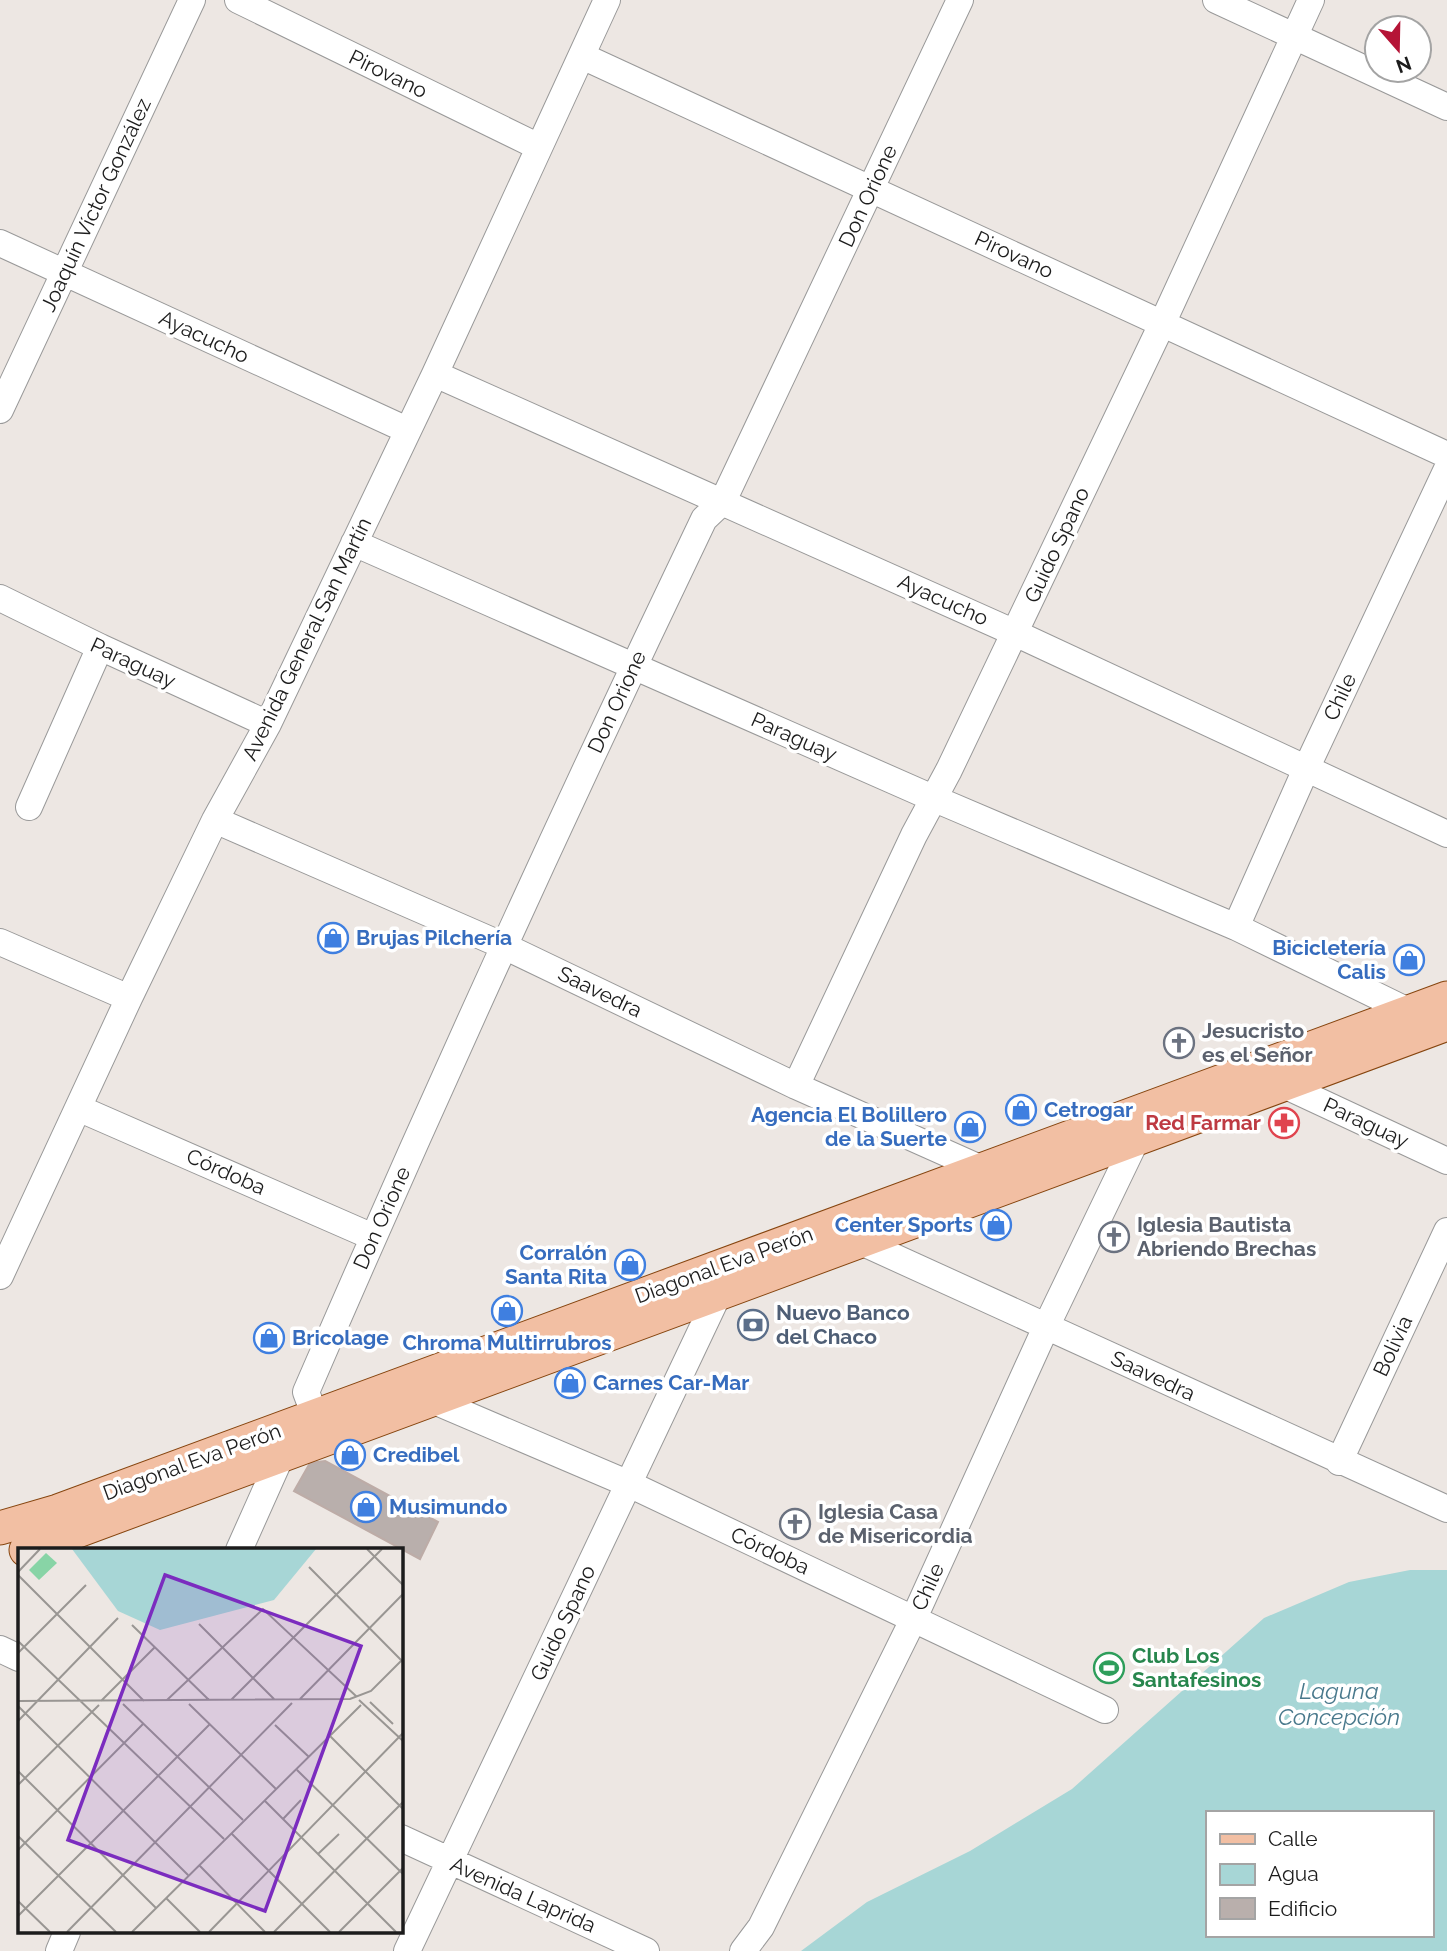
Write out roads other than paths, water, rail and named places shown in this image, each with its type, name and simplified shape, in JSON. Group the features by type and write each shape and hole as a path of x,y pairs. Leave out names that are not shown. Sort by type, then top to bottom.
{"main road":[{"name":"Diagonal Eva Perón","path":"0,1528 58,1511 1447,998"},
{"name":"Diagonal Eva Perón","path":"31,1548 1447,1024"},
{"path":"0,1562 18,1553"}],"street":[{"name":"Joaquín Víctor González","path":"0,410 192,0"},
{"name":"Pirovano","path":"238,0 539,147"},
{"name":"Avenida General San Martín","path":"0,1276 129,998 215,821 268,724 435,374 607,0"},
{"name":"Don Orione","path":"315,1416 306,1392 504,946 704,519 723,501 960,0"},
{"path":"1216,0 1447,107"},
{"name":"Guido Spano","path":"796,1086 914,835 935,799 1162,324 1311,0"},
{"name":"Pirovano","path":"582,56 1447,455"},
{"name":"Ayacucho","path":"0,243 408,430"},
{"name":"Ayacucho","path":"435,374 1015,632 1447,834"},
{"name":"Chile","path":"1236,927 1306,769 1447,469"},
{"name":"Paraguay","path":"354,543 935,799 1236,927 1409,1012"},
{"name":"Paraguay","path":"0,598 100,648 268,724"},
{"path":"29,807 100,648"},
{"name":"Saavedra","path":"215,821 504,946 796,1086 982,1169"},
{"path":"0,942 129,998"},
{"name":"Paraguay","path":"1284,1085 1447,1160"},
{"name":"Córdoba","path":"78,1108 373,1237"},
{"name":"Chile","path":"743,1951 761,1927 914,1618 1046,1326 1136,1140"},
{"name":"Bolivia","path":"1339,1462 1447,1231"},
{"name":"Saavedra","path":"859,1241 1447,1509"},
{"name":"Guido Spano","path":"407,1951 718,1295"},
{"name":"Córdoba","path":"432,1400 629,1484 1105,1710"},
{"path":"240,1548 281,1455"},
{"path":"0,1649 18,1658"},
{"name":"Avenida Laprida","path":"402,1838 646,1951"},
{"path":"59,1951 66,1934"}],"water":[{"name":"Laguna Concepción","path":"1410,1570 1447,1570 1447,1951 801,1951 867,1902 970,1851 1072,1789 1264,1618 1349,1582"}],"place":[{"name":"Brujas Pilchería","path":"333,938"},
{"name":"Bicicletería Calis","path":"1409,960"},
{"name":"Jesucristo es el Señor","path":"1179,1043"},
{"name":"Cetrogar","path":"1021,1110"},
{"name":"Red Farmar","path":"1284,1123"},
{"name":"Agencia El Bolillero de la Suerte","path":"970,1127"},
{"name":"Center Sports","path":"996,1225"},
{"name":"Iglesia Bautista Abriendo Brechas","path":"1114,1237"},
{"name":"Corralón Santa Rita","path":"630,1265"},
{"name":"Chroma Multirrubros","path":"507,1311"},
{"name":"Nuevo Banco del Chaco","path":"753,1325"},
{"name":"Bricolage","path":"269,1338"},
{"name":"Carnes Car-Mar","path":"570,1383"},
{"name":"Credibel","path":"350,1455"},
{"name":"Musimundo","path":"366,1507"},
{"name":"Iglesia Casa de Misericordia","path":"795,1524"},
{"name":"Club Los Santafesinos","path":"1109,1668"}]}
